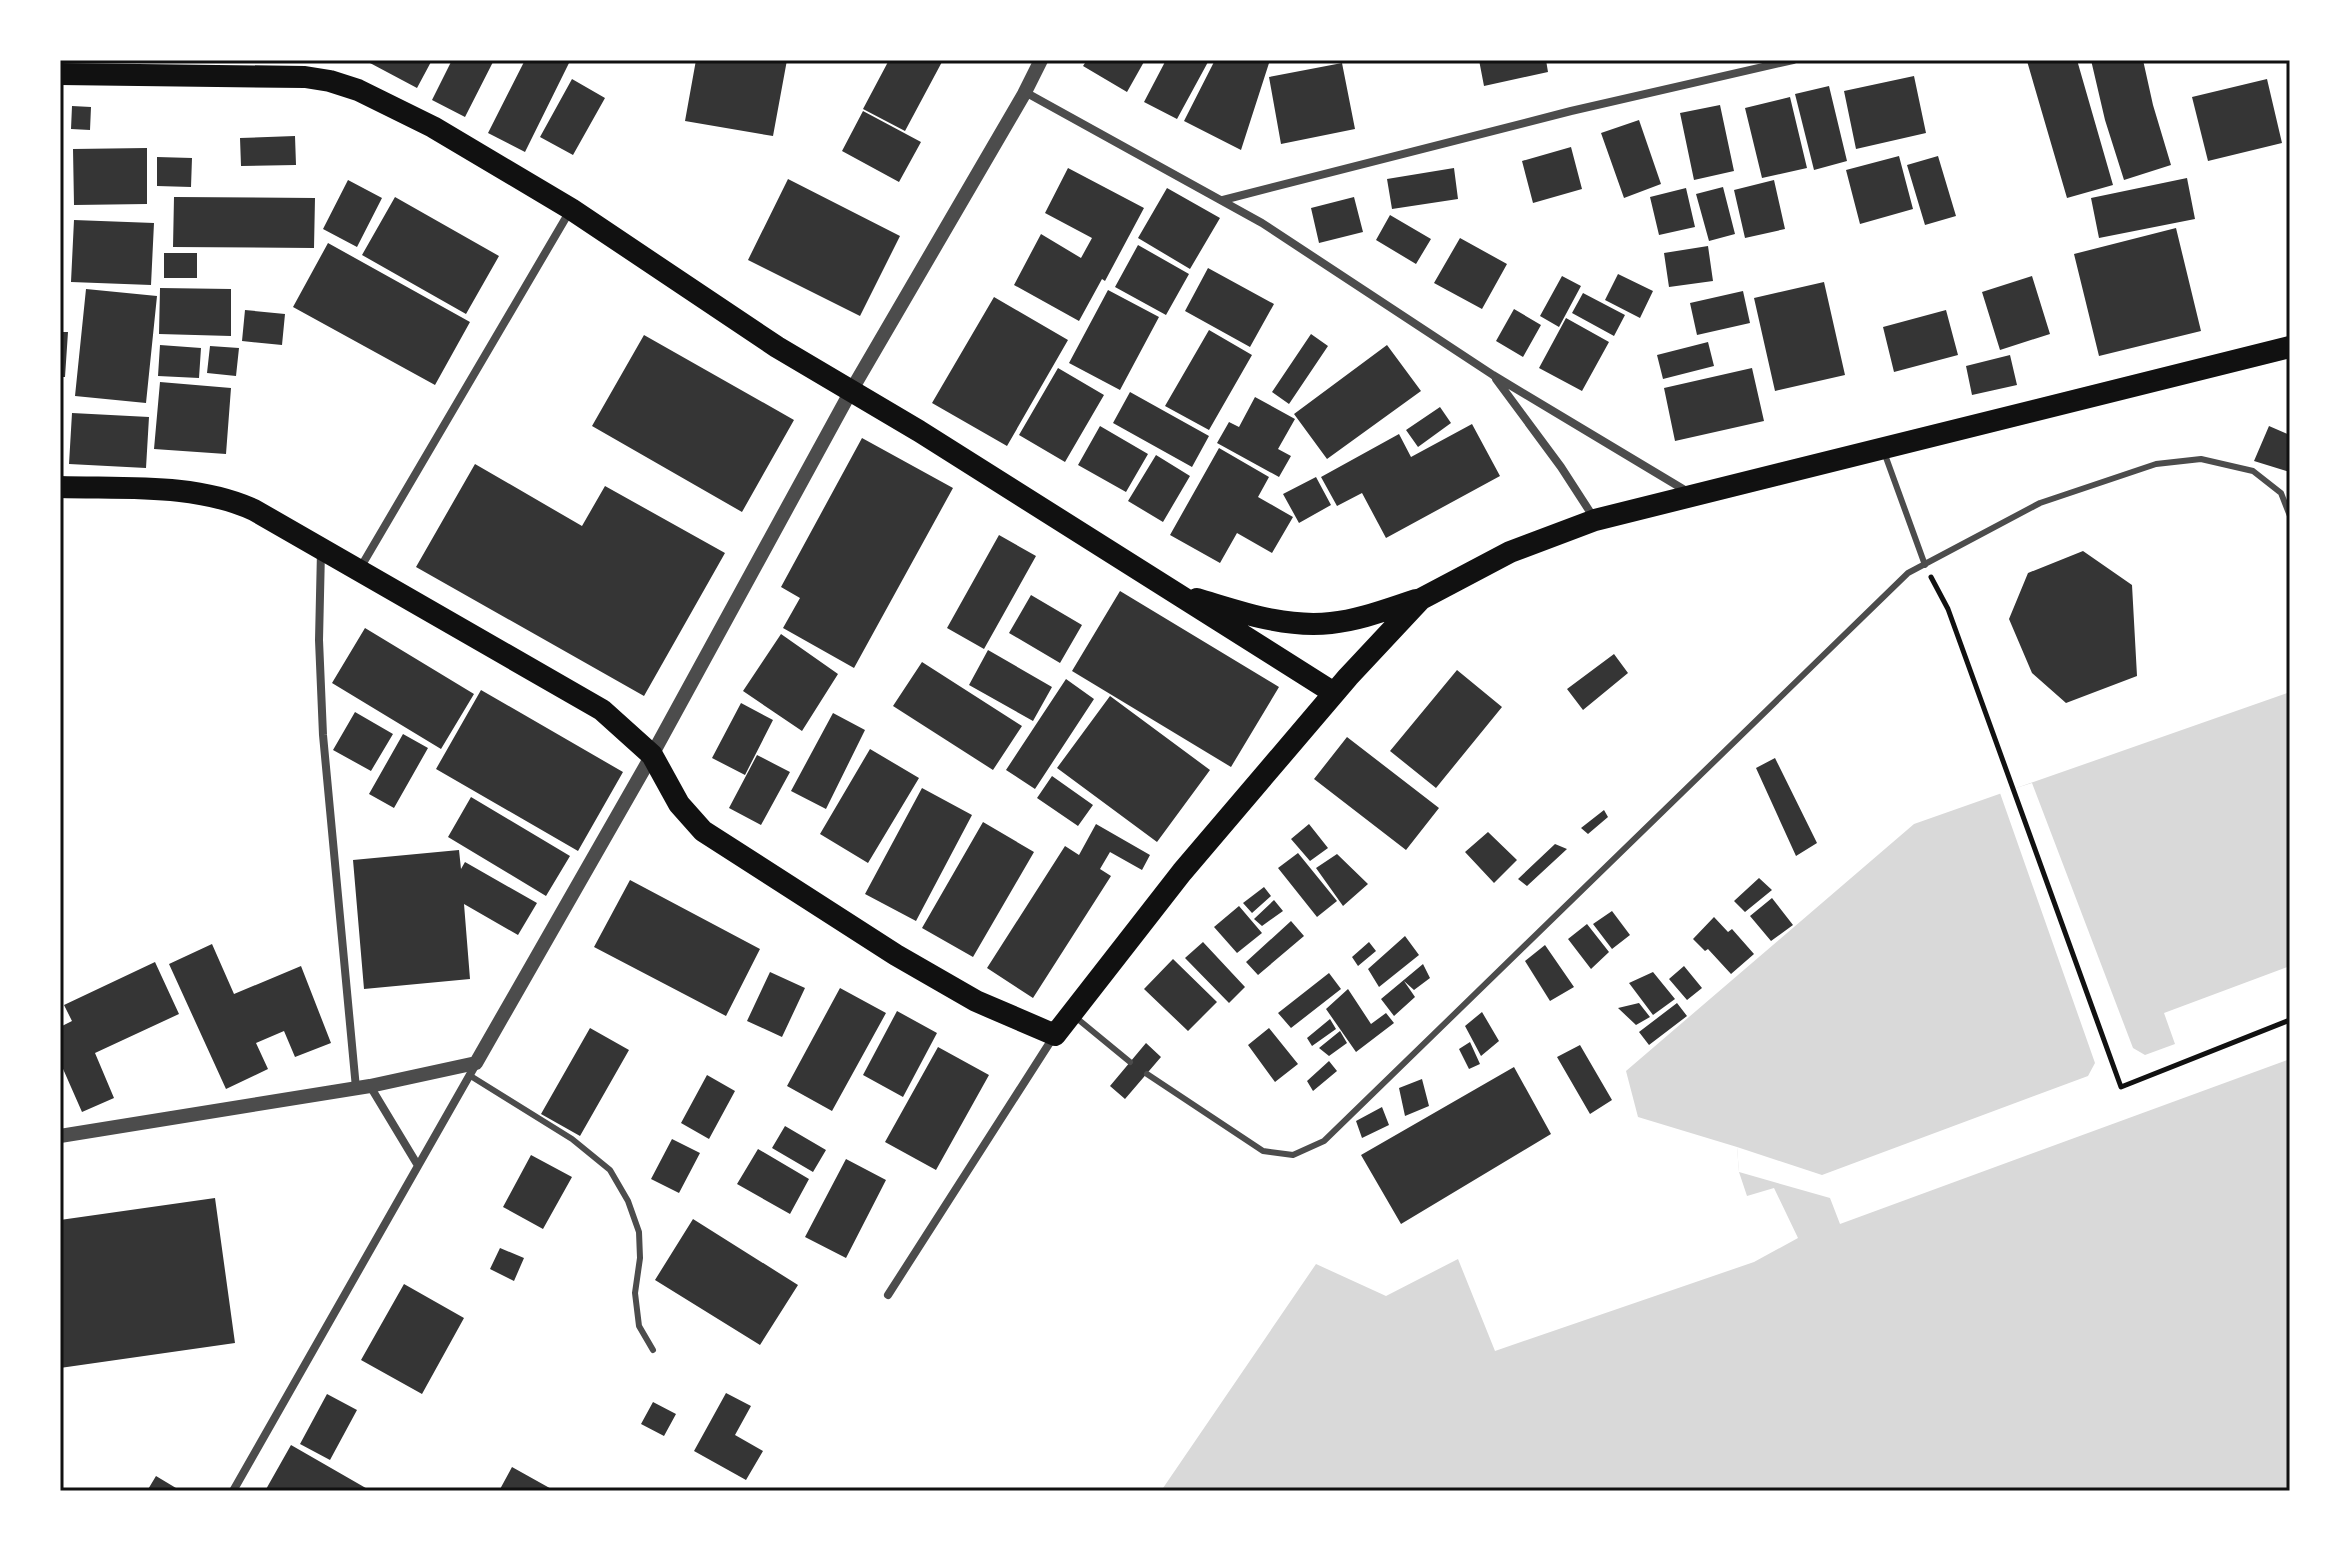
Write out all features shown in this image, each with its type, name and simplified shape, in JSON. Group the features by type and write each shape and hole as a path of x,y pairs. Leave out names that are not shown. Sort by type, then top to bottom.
{"highway":[{"path":"60,74 305,77 358,90 433,127 571,209 750,330 919,431 1334,693"},
{"path":"1173,592 1267,620 1293,624 1330,623 1357,618 1421,599 1510,552 1595,520 2290,347"},
{"path":"60,487 211,495 254,510 602,710 652,755 679,804 703,831 910,963 976,1001 1055,1035 1182,872 1334,693 1421,599"}],"street":[{"path":"233,1491 652,755 851,391 1041,60"},
{"path":"1223,200 1571,111 1793,60"},
{"path":"1025,92 1223,200 1493,375 1695,496"},
{"path":"359,570 571,209"},
{"path":"1493,375 1561,467 1595,520"},
{"path":"321,549 319,640 323,735 363,1087 417,1164"},
{"path":"888,1295 1055,1035"},
{"path":"60,1136 473,1069"}],"lane":[{"path":"1883,448 1925,565"},
{"path":"1147,1074 1263,1151 1293,1155 1324,1141 1908,573 2040,503 2156,464 2201,459 2253,471 2281,493 2290,516"},
{"path":"1071,1014 1130,1062"},
{"path":"473,1069 572,1139 610,1170 628,1201 639,1232 640,1258 635,1293 639,1326 653,1350"}],"path":[{"path":"1925,565 1948,609 2121,1087 2290,1020"}],"shaded area":[{"path":"2290,692 2290,1491 1161,1491 1316,1264 1386,1296 1458,1259 1495,1351 1754,1262 1798,1238 1774,1188 1747,1196 1739,1172 1737,1147 1638,1117 1626,1071 1914,824"}],"pier":[{"path":"2032,783 2133,1048 2145,1055 2175,1044 2164,1013 2290,966 2290,1059 1840,1224 1830,1198 1739,1172 1737,1147 1822,1175 2088,1076 2095,1063 2000,793"}],"building":[{"path":"372,60 432,60 417,88 370,63"},
{"path":"452,60 494,60 465,117 432,100"},
{"path":"525,60 564,60 569,63 525,152 488,133"},
{"path":"696,60 787,60 773,136 685,121"},
{"path":"889,60 943,60 905,131 863,109"},
{"path":"1087,60 1145,60 1127,92 1083,66"},
{"path":"1166,60 1208,62 1177,119 1144,102"},
{"path":"1215,60 1270,60 1241,150 1184,121"},
{"path":"1479,60 1546,60 1548,72 1484,86"},
{"path":"2077,60 2113,185 2067,198 2027,61"},
{"path":"2091,60 2143,60 2171,165 2124,180 2105,120"},
{"path":"1342,63 1355,129 1281,144 1269,77"},
{"path":"1914,76 1926,133 1856,149 1844,91"},
{"path":"572,79 605,98 573,155 540,137"},
{"path":"2267,79 2282,143 2208,161 2192,97"},
{"path":"1829,86 1847,161 1814,170 1795,94"},
{"path":"1790,97 1807,168 1762,178 1745,108"},
{"path":"1720,105 1734,171 1694,180 1680,113"},
{"path":"72,106 91,107 90,130 71,129"},
{"path":"863,111 921,142 899,182 842,151"},
{"path":"1639,120 1661,184 1624,198 1601,133"},
{"path":"295,136 296,165 241,166 240,138"},
{"path":"1571,147 1582,189 1533,203 1522,161"},
{"path":"147,148 147,204 74,205 73,149"},
{"path":"1899,156 1913,209 1860,224 1846,170"},
{"path":"1938,156 1956,216 1925,225 1907,165"},
{"path":"157,157 192,158 191,187 157,186"},
{"path":"1068,168 1144,208 1105,281 1102,279 1079,321 1014,285 1041,234 1081,258 1092,238 1045,213"},
{"path":"1454,168 1458,199 1392,209 1387,179"},
{"path":"2187,178 2195,219 2099,238 2091,198"},
{"path":"788,179 900,236 860,316 748,260"},
{"path":"348,180 382,198 357,247 323,229"},
{"path":"1774,180 1785,229 1745,238 1734,190"},
{"path":"1723,187 1735,234 1709,241 1696,194"},
{"path":"1167,188 1220,218 1190,269 1138,238"},
{"path":"1686,188 1695,227 1659,235 1650,197"},
{"path":"174,197 315,198 314,248 173,247"},
{"path":"395,197 499,256 466,314 362,255"},
{"path":"1354,197 1363,232 1319,243 1311,208"},
{"path":"1390,215 1431,239 1416,264 1376,240"},
{"path":"74,220 154,223 151,285 71,282"},
{"path":"2176,228 2201,331 2099,356 2074,254"},
{"path":"1460,238 1507,264 1482,309 1434,283"},
{"path":"328,243 470,322 435,385 293,307"},
{"path":"1138,245 1189,274 1166,315 1115,287"},
{"path":"1708,246 1713,281 1669,287 1664,253"},
{"path":"164,253 197,253 197,278 164,278"},
{"path":"1208,268 1274,304 1250,347 1185,311"},
{"path":"1618,274 1653,291 1640,318 1605,300"},
{"path":"1562,276 1581,286 1559,327 1540,316"},
{"path":"2032,276 2050,334 2000,350 1982,292"},
{"path":"1824,282 1845,375 1775,391 1754,298"},
{"path":"160,288 231,289 231,336 159,334"},
{"path":"86,289 157,296 146,403 75,396"},
{"path":"1108,290 1159,317 1120,390 1069,363"},
{"path":"1743,291 1750,323 1697,335 1690,303"},
{"path":"1583,293 1625,315 1614,336 1572,313"},
{"path":"994,297 1068,340 1007,446 932,403"},
{"path":"1514,309 1541,325 1523,357 1496,341"},
{"path":"245,310 285,314 282,345 242,341"},
{"path":"1946,310 1958,355 1894,372 1883,327"},
{"path":"1566,318 1609,342 1582,391 1539,368"},
{"path":"1209,330 1252,355 1209,430 1165,406"},
{"path":"60,332 68,332 65,377 60,377"},
{"path":"1311,334 1328,346 1289,404 1272,392"},
{"path":"644,335 794,420 742,512 592,426"},
{"path":"1708,342 1714,366 1663,379 1657,355"},
{"path":"160,345 201,348 199,378 158,376"},
{"path":"1387,345 1421,391 1327,459 1294,414"},
{"path":"210,346 239,348 236,376 207,373"},
{"path":"2010,355 2017,385 1972,395 1966,366"},
{"path":"1058,368 1104,395 1065,462 1019,435"},
{"path":"1752,368 1764,421 1675,441 1664,388"},
{"path":"160,382 231,388 226,454 154,449"},
{"path":"1130,392 1209,436 1192,467 1113,423"},
{"path":"1255,397 1295,419 1278,449 1291,456 1279,477 1217,443 1229,422 1239,427"},
{"path":"1440,407 1451,423 1418,447 1406,430"},
{"path":"72,413 149,417 146,468 69,464"},
{"path":"1472,424 1500,476 1386,538 1362,493 1337,506 1321,477 1399,434 1411,457"},
{"path":"1100,426 1148,454 1126,492 1078,465"},
{"path":"2269,426 2290,435 2290,472 2254,461"},
{"path":"862,438 953,488 854,668 783,628 800,598 781,587"},
{"path":"1219,448 1269,477 1258,497 1293,517 1272,553 1237,533 1220,563 1170,535"},
{"path":"1156,455 1190,476 1163,522 1128,501"},
{"path":"475,464 582,526 605,486 725,553 644,696 416,567"},
{"path":"1316,477 1331,505 1299,523 1283,494"},
{"path":"999,535 1036,556 984,649 947,628"},
{"path":"2083,551 2132,585 2137,676 2066,703 2032,673 2009,619 2028,573"},
{"path":"1120,591 1279,687 1231,767 1072,671"},
{"path":"1031,595 1082,625 1060,663 1009,633"},
{"path":"365,628 474,694 441,749 332,683"},
{"path":"781,634 838,674 802,731 743,691"},
{"path":"988,650 1052,687 1033,721 969,685"},
{"path":"1614,654 1628,673 1583,710 1567,689"},
{"path":"922,662 1022,726 993,770 893,706"},
{"path":"1457,670 1502,707 1436,788 1390,751"},
{"path":"1066,679 1094,699 1035,789 1006,770"},
{"path":"481,690 623,772 578,851 436,769"},
{"path":"1110,696 1210,770 1157,842 1057,768"},
{"path":"741,703 773,720 745,775 712,758"},
{"path":"355,712 393,734 371,771 333,750"},
{"path":"833,713 865,730 826,809 791,791"},
{"path":"403,734 428,748 394,808 369,794"},
{"path":"1347,737 1439,808 1406,850 1314,779"},
{"path":"870,749 919,778 868,863 820,834"},
{"path":"757,755 790,772 761,825 729,808"},
{"path":"1775,758 1817,843 1796,856 1756,768"},
{"path":"1052,776 1093,805 1078,826 1037,798"},
{"path":"922,788 972,815 916,921 865,894"},
{"path":"471,797 570,856 546,896 448,837"},
{"path":"1604,810 1608,817 1588,834 1581,828"},
{"path":"983,822 1034,852 973,957 922,928"},
{"path":"1096,824 1150,855 1142,870 1110,852 1100,869 1111,876 1033,998 987,968 1065,846 1079,855"},
{"path":"1309,824 1328,848 1310,861 1291,839"},
{"path":"1488,832 1517,860 1494,883 1465,852"},
{"path":"1555,844 1567,849 1527,886 1518,879"},
{"path":"459,850 461,869 465,862 537,903 518,935 464,904 470,979 364,989 353,860"},
{"path":"1298,853 1337,901 1317,917 1278,868"},
{"path":"1337,854 1368,884 1343,906 1316,868"},
{"path":"1759,878 1772,890 1745,912 1734,901"},
{"path":"630,880 760,949 726,1016 594,947"},
{"path":"1264,887 1271,896 1252,913 1243,903"},
{"path":"1772,898 1793,925 1771,941 1750,916"},
{"path":"1274,900 1283,911 1262,926 1254,919"},
{"path":"1239,906 1262,933 1237,953 1214,927"},
{"path":"1612,911 1630,935 1612,949 1593,924"},
{"path":"1714,917 1728,932 1732,929 1754,954 1731,974 1708,949 1705,951 1693,939"},
{"path":"1291,921 1304,936 1258,975 1246,962"},
{"path":"1587,924 1609,952 1591,969 1568,939"},
{"path":"1405,936 1419,955 1379,987 1368,969"},
{"path":"1203,942 1245,987 1229,1003 1185,958"},
{"path":"1369,942 1376,951 1358,966 1352,957"},
{"path":"212,944 234,994 301,966 331,1043 295,1057 284,1031 256,1043 268,1069 226,1089 169,964"},
{"path":"1545,945 1574,987 1550,1001 1525,961"},
{"path":"1173,959 1217,1002 1188,1031 1144,989"},
{"path":"155,962 179,1014 95,1053 114,1098 82,1112 60,1062 60,1027 72,1021 64,1005"},
{"path":"1423,964 1430,978 1414,990 1404,981 1415,997 1394,1016 1381,999"},
{"path":"1684,966 1702,988 1687,1000 1669,979"},
{"path":"770,972 805,988 782,1037 747,1021"},
{"path":"1653,972 1675,999 1653,1015 1629,983"},
{"path":"1329,973 1341,989 1291,1028 1278,1013"},
{"path":"840,988 886,1013 832,1111 787,1086"},
{"path":"1348,989 1371,1024 1386,1013 1394,1023 1356,1052 1326,1009"},
{"path":"1639,1003 1650,1017 1636,1025 1618,1008"},
{"path":"1677,1003 1687,1016 1649,1045 1639,1032"},
{"path":"897,1011 937,1033 903,1097 863,1075"},
{"path":"1482,1012 1499,1041 1481,1056 1465,1026"},
{"path":"1330,1019 1336,1029 1312,1046 1307,1038"},
{"path":"590,1028 629,1050 580,1136 541,1114"},
{"path":"1269,1028 1298,1064 1275,1082 1248,1045"},
{"path":"1340,1031 1347,1043 1329,1056 1319,1048"},
{"path":"1470,1042 1480,1064 1469,1069 1459,1049"},
{"path":"1146,1043 1161,1057 1125,1099 1110,1086"},
{"path":"1580,1045 1612,1100 1590,1114 1557,1057"},
{"path":"938,1047 989,1075 936,1170 885,1142"},
{"path":"1329,1061 1337,1071 1313,1091 1307,1081"},
{"path":"1514,1067 1551,1134 1401,1224 1361,1155"},
{"path":"707,1075 735,1091 709,1139 681,1123"},
{"path":"1422,1079 1429,1106 1405,1116 1399,1088"},
{"path":"1382,1107 1389,1125 1362,1138 1356,1121"},
{"path":"785,1126 826,1150 813,1172 772,1148"},
{"path":"672,1139 700,1153 679,1193 651,1179"},
{"path":"758,1149 809,1179 790,1214 737,1184"},
{"path":"531,1155 572,1177 543,1229 503,1207"},
{"path":"846,1159 886,1180 846,1258 805,1237"},
{"path":"215,1198 235,1343 60,1368 60,1220"},
{"path":"693,1219 798,1285 760,1345 655,1280"},
{"path":"500,1248 524,1258 514,1281 490,1269"},
{"path":"404,1284 464,1318 422,1394 361,1360"},
{"path":"726,1393 751,1406 735,1435 763,1451 746,1480 694,1451"},
{"path":"327,1394 357,1410 330,1460 300,1444"},
{"path":"653,1402 676,1414 664,1436 641,1424"},
{"path":"291,1445 371,1491 265,1491"},
{"path":"512,1467 555,1491 499,1491"},
{"path":"156,1476 181,1491 147,1491"}]}
